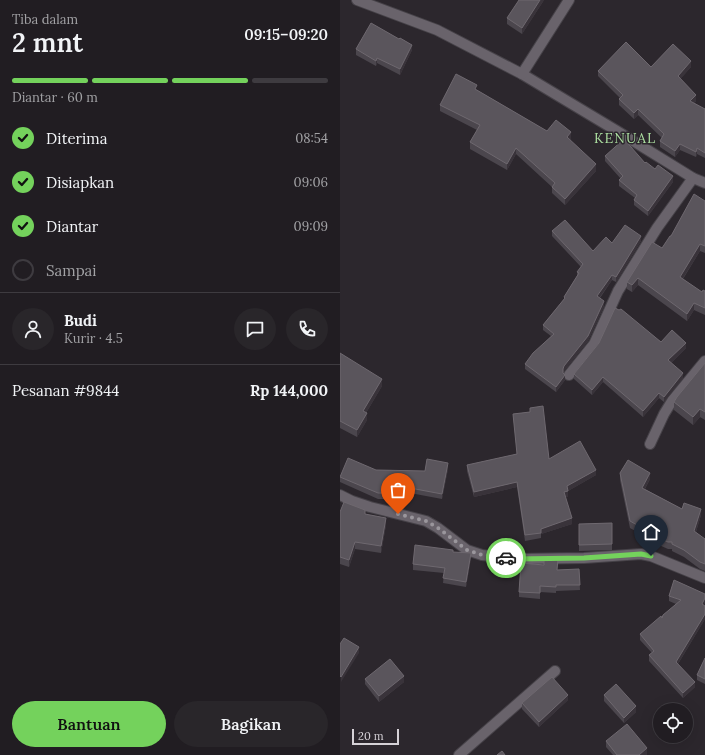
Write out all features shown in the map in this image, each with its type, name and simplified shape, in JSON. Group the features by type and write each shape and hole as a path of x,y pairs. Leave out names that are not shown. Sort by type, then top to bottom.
{"street":[{"path":"357,0 437,30 522,74 693,178 705,183"},
{"path":"522,74 569,0"},
{"path":"569,375 594,344 618,291 657,228 693,178"},
{"path":"650,444 664,414 672,401 705,361"},
{"path":"340,496 370,508 426,521 438,528 467,550 482,555 515,559 584,558 641,554 651,556 705,578"},
{"path":"459,755 555,671"}],"building":[{"path":"519,0 540,0 522,28 507,18"},
{"path":"371,23 412,45 400,69 377,58 376,61 356,49"},
{"path":"626,42 651,67 673,44 691,61 678,76 696,95 690,101 705,109 705,153 697,148 696,152 680,144 675,151 660,141 664,134 638,109 634,113 619,99 623,95 598,71"},
{"path":"456,74 477,85 475,89 547,131 556,120 571,132 567,137 596,164 565,199 552,187 555,183 516,148 507,164 470,142 480,125 440,105"},
{"path":"624,139 645,163 646,162 655,169 658,165 673,176 648,211 634,200 637,195 619,180 623,176 605,156"},
{"path":"694,194 705,201 705,246 700,244 680,277 702,292 703,290 705,291 705,308 694,303 687,314 638,278 632,285 627,282 652,242 662,248 671,236"},
{"path":"565,220 593,251 606,237 612,243 625,225 641,236 616,277 612,275 597,296 604,301 588,336 564,366 563,373 565,375 556,387 525,364 533,353 554,334 543,325 565,298 564,297 579,273 577,272 583,264 552,231"},
{"path":"615,308 619,310 621,309 661,342 672,330 686,343 668,360 683,373 664,397 659,393 643,411 603,377 592,390 574,374 599,343"},
{"path":"340,353 382,379 363,411 367,413 357,430 340,421"},
{"path":"705,363 705,412 700,409 693,417 674,402"},
{"path":"543,406 549,459 580,441 596,470 567,486 568,491 564,492 572,518 541,529 541,533 525,535 517,482 474,492 467,465 517,454 513,414 530,412 530,408"},
{"path":"348,458 376,470 425,471 427,459 448,463 442,494 410,488 410,494 378,493 340,477"},
{"path":"628,460 650,473 642,488 682,509 684,503 701,509 694,531 705,539 705,564 672,544 672,542 668,542 650,534 651,533 630,521 620,473"},
{"path":"344,502 365,510 365,514 386,518 381,546 355,542 349,560 340,557 340,512"},
{"path":"612,523 612,544 579,545 579,524"},
{"path":"415,545 453,550 453,552 471,553 466,582 443,578 445,568 413,564"},
{"path":"558,559 557,570 579,569 580,585 556,585 556,587 540,586 540,593 519,592 521,563 544,565 544,560"},
{"path":"674,580 705,594 702,604 705,606 705,614 676,662 695,682 683,693 649,655 654,651 640,634 661,616 662,618 663,615 681,600 669,596"},
{"path":"344,638 359,647 341,677 340,644"},
{"path":"705,658 705,679 697,675"},
{"path":"390,659 404,676 379,696 365,679"},
{"path":"552,677 568,695 539,722 522,703"},
{"path":"616,684 636,706 624,718 604,695"},
{"path":"627,724 647,748 639,755 617,755 606,741"},
{"path":"502,751 505,755 497,755"}],"way so far":[{"path":"398,514 426,521 438,528 467,550 482,555 506,558"}],"district":[{"name":"KENUAL","path":"625,138"}],"route":[{"path":"506,558 584,558 641,554 651,556"}]}
